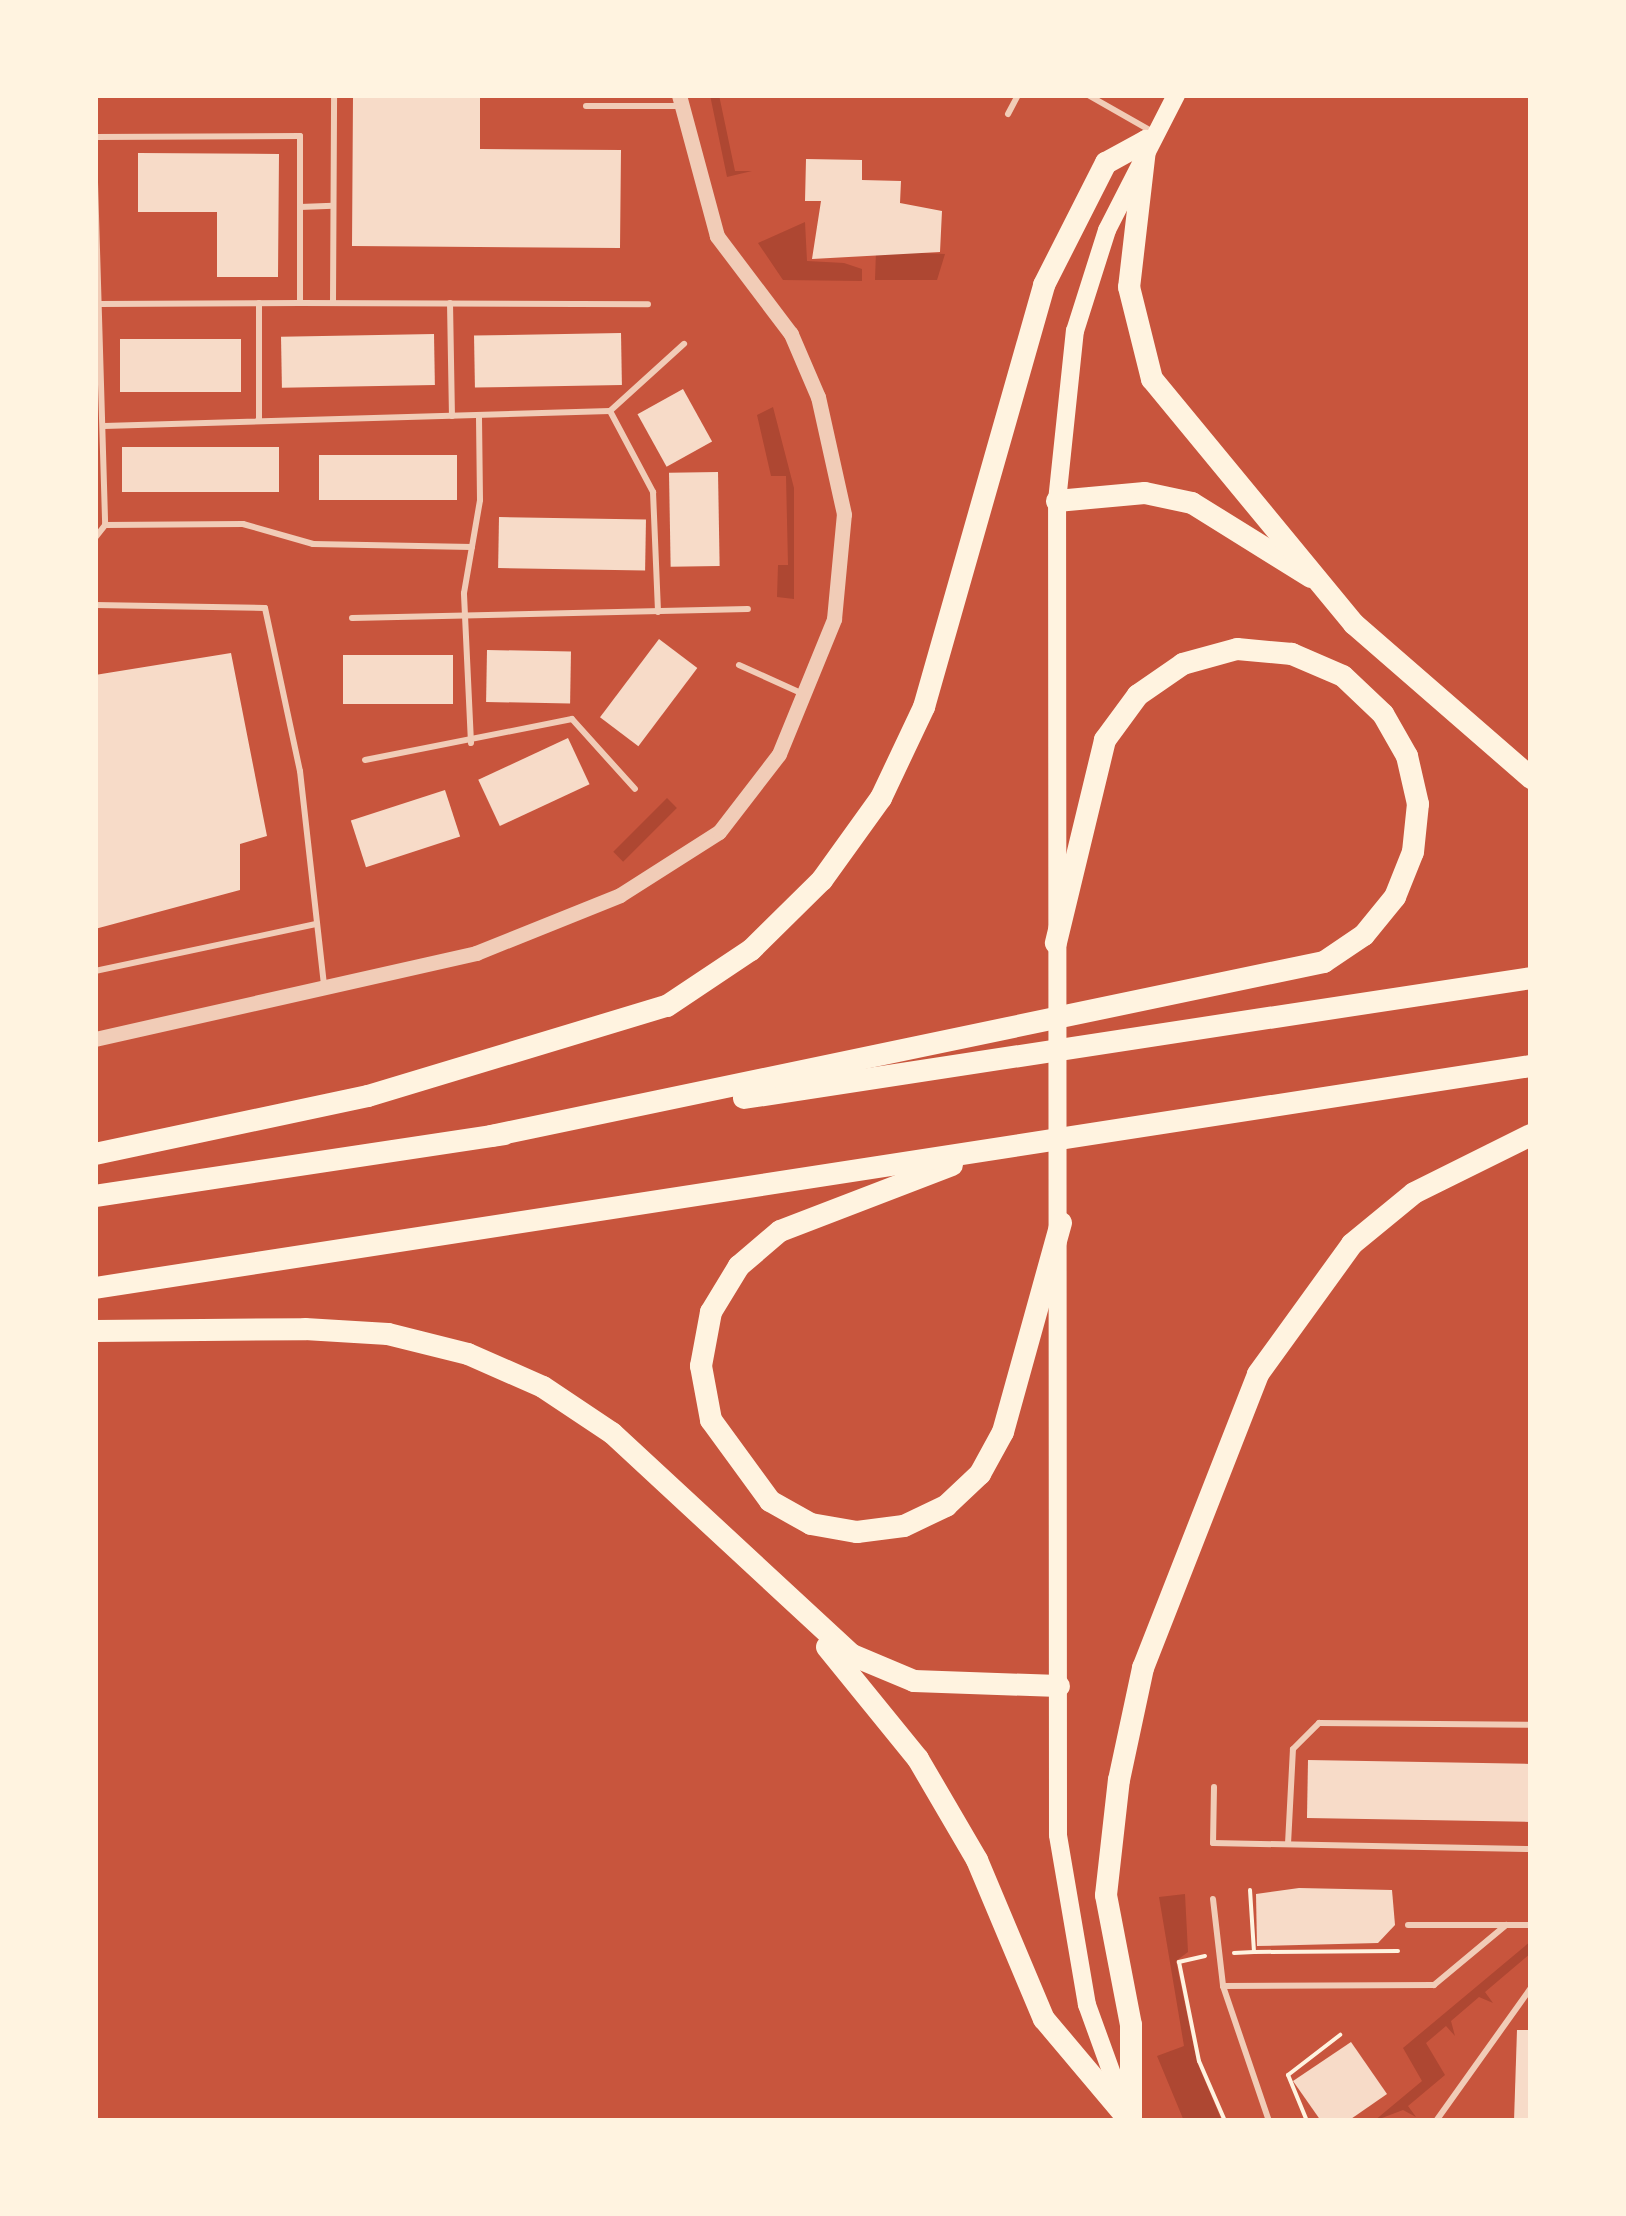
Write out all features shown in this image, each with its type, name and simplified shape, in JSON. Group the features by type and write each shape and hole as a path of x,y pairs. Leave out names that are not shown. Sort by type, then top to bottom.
{"highway":[{"path":"1150,137 1129,286 1140,351 1172,412 1322,585 1437,704 1531,778"},
{"path":"95,1154 368,1096 667,1006 750,950 822,880 881,798 924,707 1044,286 1106,163 1150,137"},
{"path":"1057,501 1145,493 1192,503 1322,585"},
{"path":"491,1136 1324,962 1372,926 1414,852 1418,804 1407,756 1383,714 1343,676 1292,654 1237,649 1183,664 1138,695 1105,740 1056,943"},
{"path":"95,1196 1531,978"},
{"path":"95,1288 1531,1066"},
{"path":"1130,2121 1130,2024 1106,1895 1119,1780 1143,1668 1258,1374 1352,1244 1414,1193 1531,1135"},
{"path":"990,1149 780,1231 738,1266 711,1312 701,1366 710,1420 770,1501 811,1524 857,1532 904,1526 969,1484 1003,1432 1061,1224"},
{"path":"95,1332 305,1329 388,1334 468,1354 544,1387 612,1433 800,1613 852,1655 914,1682 1059,1686"},
{"path":"800,1613 918,1759 976,1860 1044,2019 1130,2121"}],"main road":[{"path":"1130,2121 1073,1938 1058,1836 1061,1224 1056,943 1057,501 1075,331 1150,137 1176,95"}],"street":[{"path":"95,1039 476,952 673,864 719,832 779,754 834,619 844,514 834,464 791,334 717,236 679,101"}],"lane":[{"path":"332,303 334,95"},
{"path":"1008,114 1018,95"},
{"path":"1088,95 1150,137"},
{"path":"586,106 679,101"},
{"path":"95,138 300,136 300,303"},
{"path":"95,182 105,524 95,538"},
{"path":"300,207 334,206"},
{"path":"259,303 260,421"},
{"path":"450,303 452,416"},
{"path":"99,304 648,304"},
{"path":"104,426 610,411 684,344"},
{"path":"610,411 653,492 658,612"},
{"path":"471,743 465,618 479,415"},
{"path":"105,524 244,524 313,544 472,548"},
{"path":"95,605 265,608 300,770 324,987"},
{"path":"352,618 748,609"},
{"path":"738,665 805,695"},
{"path":"365,760 471,743 572,720 636,790"},
{"path":"95,971 317,924"},
{"path":"1288,1844 1293,1749 1319,1723 1531,1725"},
{"path":"1214,1787 1213,1843 1531,1849"},
{"path":"1213,1899 1223,1986 1269,2121"},
{"path":"1408,1925 1531,1925"},
{"path":"1223,1986 1434,1985 1506,1925"},
{"path":"1436,2121 1531,1988"}],"path":[{"path":"1250,1890 1254,1952"},
{"path":"1226,2121 1200,2062 1179,1962 1254,1952 1398,1951"},
{"path":"1307,2121 1288,2075 1340,2035"}],"shaded area":[{"path":"710,95 719,95 735,171 752,171 727,177"},
{"path":"805,222 807,261 844,263 862,269 862,281 783,280 758,243"},
{"path":"876,251 945,254 937,280 875,280"},
{"path":"773,407 794,488 794,599 777,597 778,565 788,565 786,476 771,476 757,415"},
{"path":"667,798 677,808 623,862 613,852"},
{"path":"1185,1894 1188,1952 1176,1961 1197,2062 1222,2121 1184,2121 1157,2056 1184,2046 1159,1897"},
{"path":"1531,1941 1531,1953 1485,1992 1493,2003 1479,1997 1451,2021 1455,2036 1446,2026 1426,2043 1445,2075 1408,2106 1416,2117 1403,2110 1374,2121 1422,2081 1403,2048"}],"building":[{"path":"353,95 480,95 480,149 621,150 620,248 352,246"},
{"path":"138,153 279,154 278,277 217,277 217,212 138,212"},
{"path":"806,159 862,160 862,180 901,181 900,203 942,211 940,252 812,259 821,201 805,201"},
{"path":"621,333 622,385 475,388 474,336"},
{"path":"434,334 435,385 282,388 281,337"},
{"path":"120,339 241,339 241,392 120,392"},
{"path":"683,389 712,441 667,467 638,414"},
{"path":"122,447 279,447 279,492 122,492"},
{"path":"319,455 457,455 457,500 319,500"},
{"path":"718,472 720,566 671,567 669,473"},
{"path":"499,517 646,520 645,571 498,568"},
{"path":"659,639 697,668 638,746 600,717"},
{"path":"487,650 571,651 570,703 486,702"},
{"path":"231,653 267,836 240,844 240,890 95,929 95,675"},
{"path":"343,655 453,655 453,704 343,704"},
{"path":"568,738 590,784 500,826 478,780"},
{"path":"445,790 460,837 366,867 351,821"},
{"path":"1308,1760 1531,1764 1530,1822 1307,1818"},
{"path":"1299,1888 1392,1890 1395,1925 1378,1943 1257,1946 1256,1894"},
{"path":"1517,2030 1531,2030 1531,2121 1514,2121"},
{"path":"1351,2042 1387,2094 1348,2121 1321,2121 1293,2081"}]}
